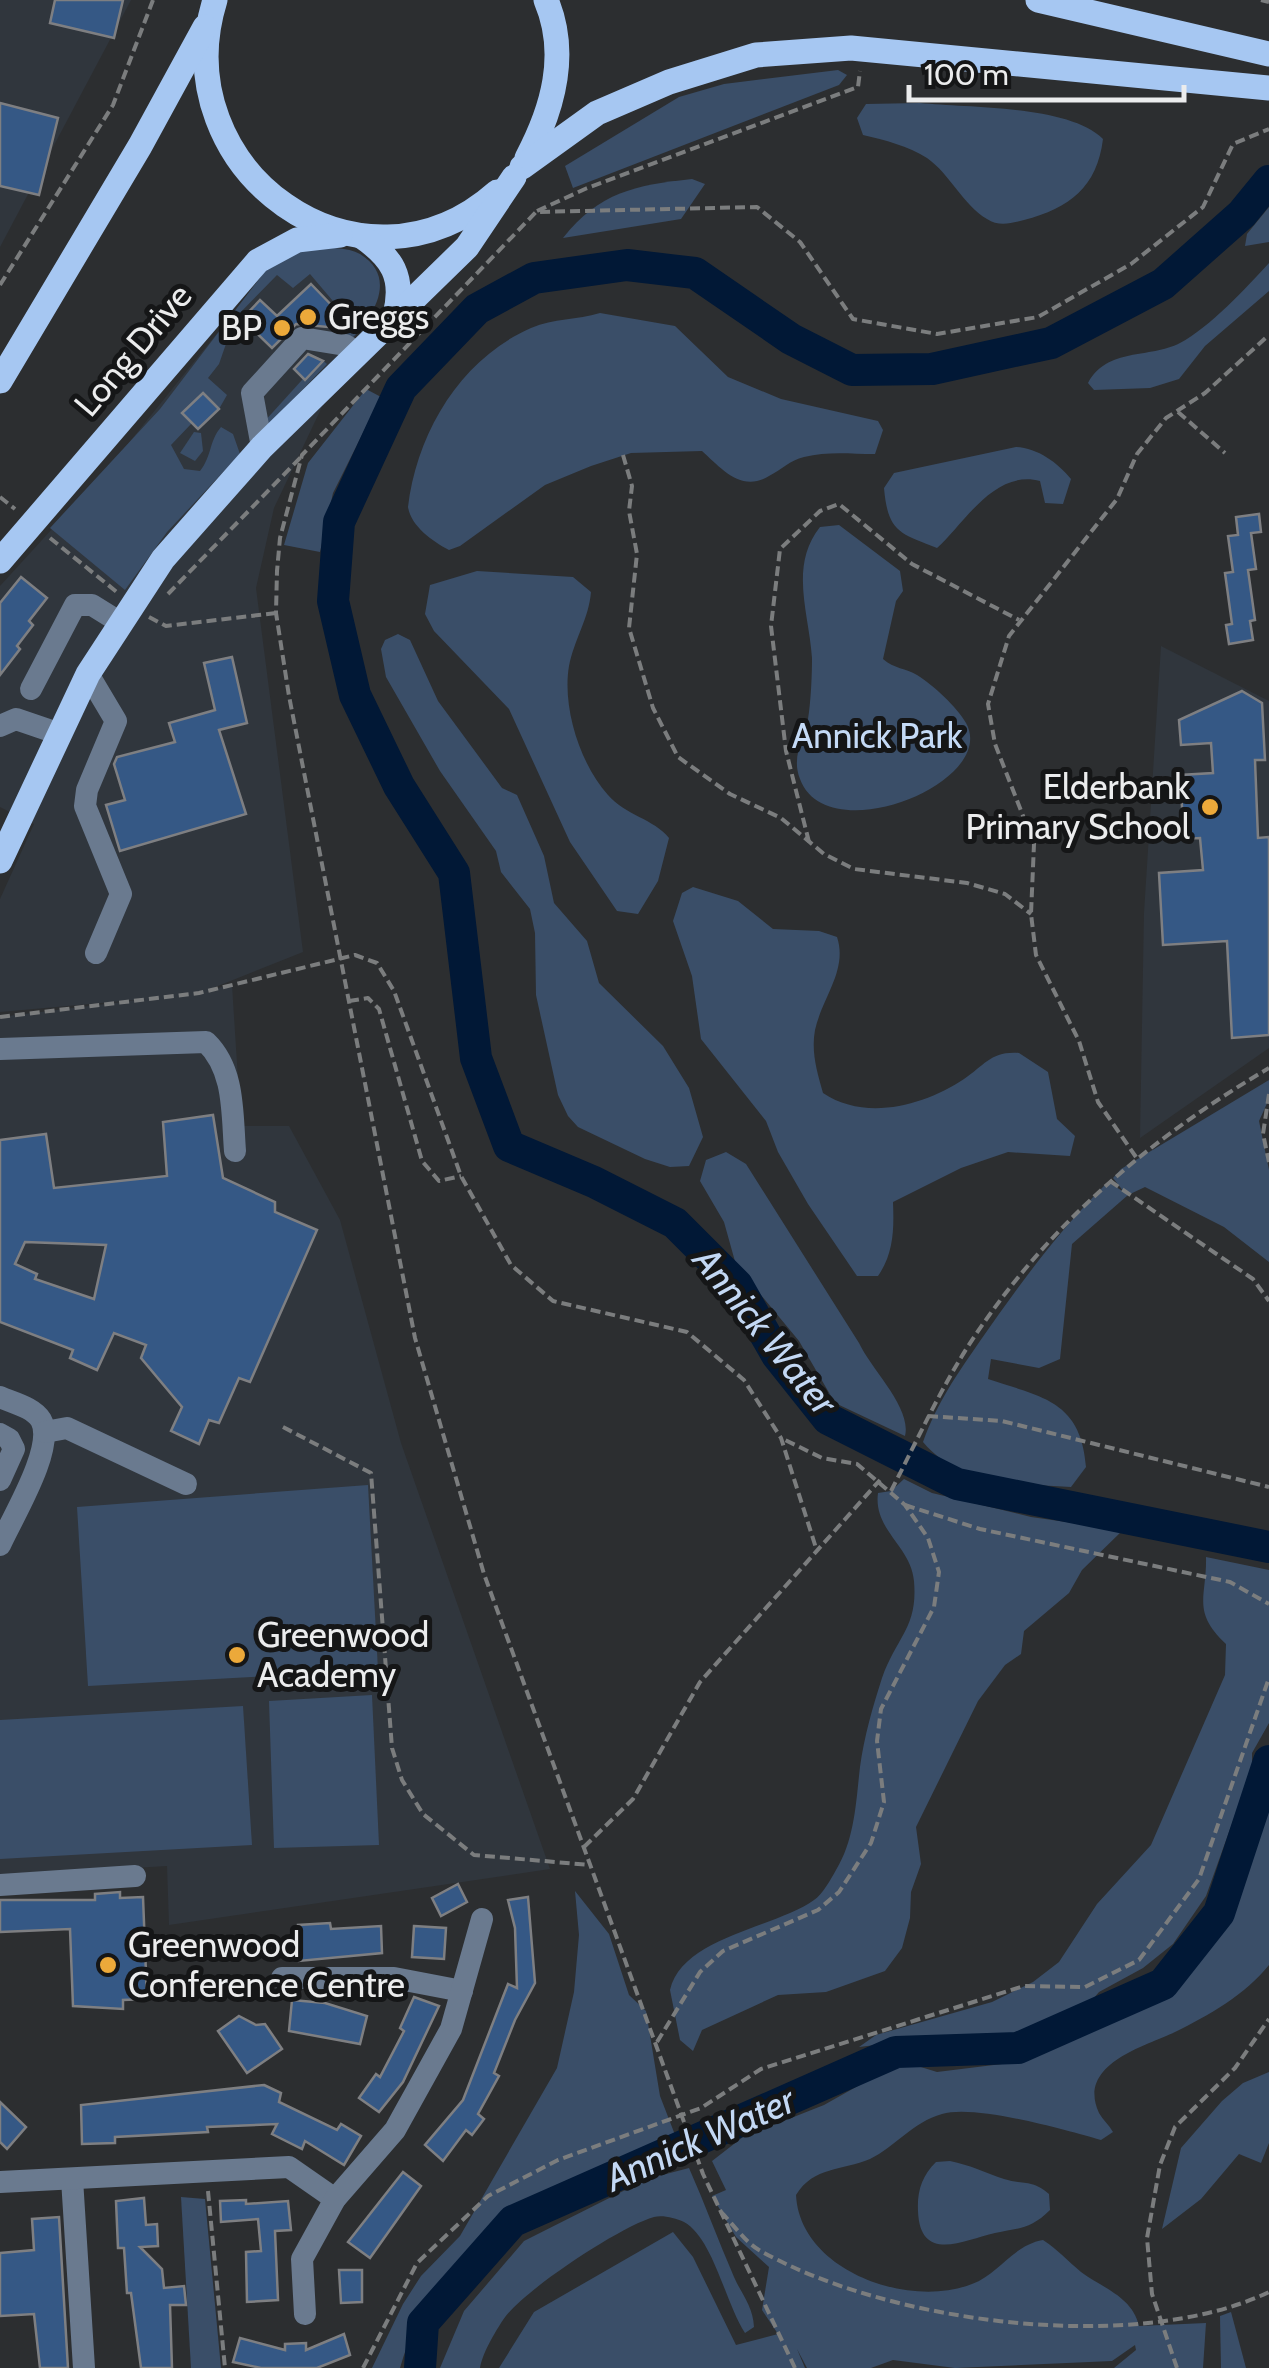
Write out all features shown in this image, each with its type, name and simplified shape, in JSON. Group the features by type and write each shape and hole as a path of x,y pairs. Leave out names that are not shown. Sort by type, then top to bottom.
{"main road":[{"path":"0,861 8,827 88,674 162,559 262,448 467,247 518,172 548,120 558,68 553,16 546,0"},
{"path":"1038,0 1269,54"},
{"path":"212,10 205,77 220,132 251,180 296,215 356,235 394,266 399,282 395,315"},
{"path":"0,381 140,146 212,10"},
{"path":"518,172 598,113 669,82 756,55 851,48 1269,88"},
{"name":"Long Drive","path":"0,561 20,527 58,491 258,261 297,240 404,235 444,225 482,205 518,172"}],"street":[{"path":"262,448 252,393 302,338 345,345 357,352"},
{"path":"31,689 74,605 92,605 121,623"},
{"path":"88,674 116,721 86,790 85,806 121,894 96,953"},
{"path":"5,719 60,734"},
{"path":"0,1049 206,1042 219,1055 230,1089 235,1151"},
{"path":"0,1545 43,1453 45,1432 33,1412 3,1407"},
{"path":"45,1432 67,1428 186,1484"},
{"path":"0,1434 9,1439 14,1450 0,1480"},
{"path":"0,1885 134,1876"},
{"path":"305,2314 302,2259 335,2200 395,2130 451,2029 482,1919"},
{"path":"282,1978 394,1978 462,1991"},
{"path":"0,2182 288,2167 335,2200"},
{"path":"72,2179 84,2368"}],"path":[{"path":"0,285 113,105 153,0"},
{"path":"1262,0 1269,2"},
{"path":"160,602 536,212 585,189 858,87 860,71"},
{"path":"536,212 756,206 800,242 853,319 937,334 1038,318 1132,264 1202,207 1233,144 1269,129"},
{"path":"1136,1157 1098,1102 1079,1041 1036,954 1031,914 1034,844 995,744 988,704 994,672 1019,620 1117,499 1137,454 1166,418 1269,335"},
{"path":"1178,412 1226,452"},
{"path":"623,454 632,486 629,511 637,554 629,628 653,708 678,757 730,794 781,818 809,842 854,869 967,883 1005,894 1031,914"},
{"path":"302,456 280,538 276,613 346,1001 416,1338 484,1574 681,2116 718,2209 795,2368"},
{"path":"0,496 20,527"},
{"path":"809,842 786,751 770,626 780,549 820,510 839,504 912,564 1019,620"},
{"path":"0,1017 200,993 355,955 376,963 394,991 460,1176 511,1266 552,1301 687,1332 744,1380 782,1438 816,1548"},
{"path":"346,1001 368,998 379,1009 422,1160 439,1180 460,1176"},
{"path":"891,1491 928,1416 983,1324 1078,1210 1136,1157 1204,1106 1269,1068"},
{"path":"1269,1094 1263,1134 1269,1162"},
{"path":"1110,1180 1253,1280 1269,1301"},
{"path":"928,1416 1002,1421 1269,1487"},
{"path":"283,1427 371,1472 392,1748 402,1780 423,1814 474,1855 591,1865"},
{"path":"656,2044 700,1972 723,1951 818,1910 840,1892 871,1843 884,1802 877,1741 881,1708 934,1606 938,1572 928,1538 905,1504 857,1464 822,1458 782,1438"},
{"path":"584,1846 633,1800 700,1682 880,1480"},
{"path":"905,1504 980,1529 1230,1582 1269,1604"},
{"path":"363,2368 417,2263 488,2196 558,2160 701,2108 761,2069 1024,1986 1085,1987 1140,1960 1199,1879 1269,1678"},
{"path":"1177,2368 1152,2294 1147,2238 1160,2165 1175,2127 1235,2068 1269,2019"},
{"path":"206,2172 225,2368"},
{"path":"718,2209 756,2248 919,2311 1020,2323 1160,2324 1237,2307 1269,2292"}],"shaded area":[{"path":"0,0 131,0 0,247"},
{"name":"Greenwood Academy","path":"305,256 367,312 274,508 256,588 303,952 208,990 232,985 241,1126 289,1126 340,1220 401,1443 550,1869 169,1925 167,1866 0,1876 0,1017 146,999 0,1012 0,899 34,824 0,807 0,586 115,460 251,291"},
{"name":"Elderbank Primary School","path":"1161,646 1269,701 1269,1048 1140,1138 1144,913"}],"green space":[{"path":"838,70 847,75 839,85 573,188 565,166 679,97 724,84"},
{"path":"920,103 1017,110 1067,120 1103,139 1100,156 1087,183 1068,202 1024,220 996,223 971,206 927,158 863,135 857,118 866,104"},
{"path":"692,179 705,184 681,219 563,238 590,210 620,193"},
{"path":"1269,207 1269,242 1245,246 1247,234"},
{"path":"313,246 355,252 372,264 380,288 372,313 345,345 332,323 344,314 310,274 293,288 277,275 235,318 219,364 208,378 227,395 219,409 183,413 192,423 171,445 184,469 200,471 221,427 233,434 240,454 167,532 125,590 50,528 160,409 272,262"},
{"path":"1269,263 1269,291 1205,346 1179,379 1150,388 1094,390 1088,383 1106,364 1168,348 1191,336"},
{"path":"600,313 675,326 728,377 781,399 878,421 883,430 875,454 804,457 759,481 749,482 724,471 702,451 631,453 545,485 460,546 449,550 429,537 418,527 408,507 421,452 446,401 483,359 506,342 548,322"},
{"path":"321,359 327,364 268,426 263,423"},
{"path":"366,389 381,397 333,493 320,552 284,545 308,463"},
{"path":"194,432 201,433 203,451 195,461 180,453"},
{"path":"1016,447 1047,457 1071,479 1063,504 1045,503 1040,481 1023,479 1008,483 981,501 937,548 905,534 893,522 884,488 894,473"},
{"name":"Annick Park","path":"839,525 900,571 903,591 896,601 883,659 917,675 957,710 966,723 969,745 958,767 935,786 906,800 873,809 842,809 816,800 797,770 812,678 803,590 805,558 820,527"},
{"path":"477,571 573,577 591,592 569,666 568,699 575,734 589,768 608,795 669,838 658,881 638,914 617,911 570,842 509,709 434,631 425,614 430,585"},
{"path":"398,634 410,640 438,701 502,788 517,795 544,856 554,903 587,941 599,983 663,1046 689,1088 703,1137 689,1166 670,1167 645,1159 578,1127 568,1116 558,1095 536,995 535,933 530,909 501,872 496,851 440,771 386,677 381,649 385,640"},
{"path":"693,887 738,901 773,929 819,931 837,937 837,972 814,1038 823,1093 858,1107 895,1107 949,1088 995,1057 1019,1053 1048,1072 1057,1119 1075,1136 1070,1156 1008,1152 961,1168 893,1202 887,1259 878,1276 857,1276 808,1204 778,1152 766,1121 701,1039 692,976 673,921 682,893"},
{"path":"1269,1080 1269,1099 1259,1121 1269,1170 1269,1262 1224,1227 1145,1187 1128,1195 1072,1244 1060,1359 1039,1368 991,1359 988,1379 1041,1397 1067,1414 1076,1428 1086,1467 1071,1487 991,1479 937,1456 923,1442 948,1389 1040,1258 1073,1220 1108,1182 1124,1192 1113,1178 1121,1169"},
{"path":"726,1152 746,1164 889,1389 902,1413 905,1436 835,1403 799,1341 736,1265 724,1222 700,1181 706,1160"},
{"path":"904,1479 932,1493 1031,1517 1123,1530 1082,1570 1069,1593 1024,1631 1021,1654 1005,1665 978,1701 916,1827 921,1864 911,1892 910,1918 902,1948 885,1971 826,1992 778,1995 702,2030 693,2051 680,2040 670,1990 678,1972 711,1946 814,1900 829,1882 847,1846 872,1711 882,1678 913,1610 911,1569 886,1528 878,1506 878,1493 891,1491"},
{"path":"368,1485 378,1670 88,1686 77,1507"},
{"path":"1206,1557 1269,1570 1269,1723 1252,1753 1252,1768 1206,1896 1173,1944 1143,1968 1099,1992 1082,2012 993,2039 931,2047 892,2043 859,2047 876,2035 992,2002 1033,1982 1059,1962 1097,1904 1151,1845 1225,1675 1226,1644 1208,1622 1203,1603"},
{"path":"372,1695 379,1845 274,1848 269,1701"},
{"path":"243,1706 252,1845 0,1859 0,1720"},
{"path":"1269,1805 1269,1965 1238,1995 1175,2032 1117,2059 1105,2070 1094,2096 1099,2113 1113,2132 1101,2140 998,2115 942,2114 870,2159 820,2174 796,2195 802,2222 816,2244 837,2263 890,2287 947,2290 972,2284 1023,2248 1043,2240 1123,2300 1139,2326 1206,2323 1203,2368 1114,2368 1136,2350 1135,2345 1112,2361 955,2368 893,2360 871,2368 807,2368 797,2349 805,2368 499,2368 534,2312 673,2232 693,2257 736,2345 778,2334 762,2310 769,2267 736,2237 712,2196 726,2190 712,2161 743,2137 824,2105 895,2065 911,2064 937,2072 1018,2062 1157,2002 1200,1962 1213,1943 1257,1846"},
{"path":"575,1891 609,1934 629,1995 646,2011 660,2096 677,2140 587,2176 507,2220 473,2247 443,2280 418,2320 400,2368 372,2368 403,2304 421,2276 460,2236 557,2068 574,1992 579,1935"},
{"path":"1269,2072 1269,2143 1261,2163 1239,2154 1201,2199 1162,2229 1181,2148 1222,2101 1243,2083"},
{"path":"950,2161 1037,2186 1049,2194 1050,2210 1024,2227 958,2243 935,2243 921,2227 920,2190 936,2162"},
{"path":"689,2168 754,2327 745,2333 711,2256 694,2230 684,2222 658,2216 597,2246 530,2293 503,2320 480,2368 440,2368 464,2311 524,2241 647,2179"},
{"path":"181,2197 205,2199 221,2368 191,2368"},
{"path":"1231,2312 1246,2368 1221,2368 1220,2316"}],"building":[{"path":"55,0 123,0 114,38 50,23"},
{"path":"0,103 58,118 39,195 0,186"},
{"path":"311,284 340,314 328,327 296,324 272,348 242,319 260,300 277,316"},
{"path":"308,354 323,361 305,380 294,369"},
{"path":"203,393 219,409 198,429 182,413"},
{"path":"1259,514 1261,532 1251,533 1256,569 1248,570 1255,620 1250,621 1253,640 1229,644 1226,625 1232,624 1225,573 1233,572 1228,536 1238,535 1236,517"},
{"path":"21,577 47,598 29,621 33,625 17,646 20,649 0,675 0,603"},
{"path":"232,657 247,723 219,730 246,814 120,851 106,805 125,800 114,764 117,757 175,742 169,723 215,710 204,663"},
{"path":"1242,691 1262,703 1265,760 1255,760 1258,838 1269,837 1269,1035 1232,1038 1227,941 1163,945 1159,873 1203,870 1200,838 1184,839 1180,775 1213,773 1211,743 1181,745 1179,720"},
{"path":"213,1115 223,1178 275,1202 275,1212 317,1230 250,1382 239,1378 219,1423 209,1420 199,1444 171,1431 182,1407 141,1358 146,1345 114,1333 97,1370 70,1358 73,1350 0,1322 0,1140 46,1134 54,1188 167,1176 163,1122","holes":["25,1242 106,1245 94,1299 35,1279 37,1274 15,1264"]},
{"path":"458,1884 467,1902 441,1916 432,1898"},
{"name":"Greenwood Conference Centre","path":"120,1892 120,1898 143,1897 147,1999 123,2000 123,2009 73,2006 70,1929 0,1932 0,1900 95,1900 95,1894"},
{"path":"528,1897 535,1983 494,2073 499,2076 478,2114 484,2119 472,2135 466,2130 443,2161 425,2145 463,2100 508,1984 517,1988 515,1928 508,1900"},
{"path":"330,1923 331,1929 381,1926 382,1953 299,1961 298,1925"},
{"path":"414,1926 446,1928 444,1959 412,1957"},
{"path":"414,1997 439,2006 403,2082 379,2112 359,2098 376,2074 380,2077 404,2031 400,2028"},
{"path":"292,2000 325,2003 367,2016 360,2044 289,2031"},
{"path":"239,2016 256,2025 265,2024 282,2049 247,2073 218,2031"},
{"path":"264,2085 281,2093 279,2102 337,2130 341,2124 361,2136 344,2165 305,2141 302,2149 272,2134 277,2124 207,2127 208,2132 115,2137 115,2143 82,2144 81,2105"},
{"path":"0,2102 26,2127 7,2149 0,2142"},
{"path":"403,2172 421,2186 370,2258 348,2242"},
{"path":"144,2198 146,2225 157,2224 158,2246 140,2247 162,2269 164,2288 184,2286 186,2305 170,2305 172,2368 141,2368 131,2293 127,2293 124,2248 118,2248 116,2201"},
{"path":"246,2200 246,2204 288,2201 291,2230 275,2231 278,2300 247,2302 246,2252 261,2251 258,2219 221,2222 220,2201"},
{"path":"59,2217 68,2368 40,2368 34,2314 0,2316 0,2253 34,2250 32,2219"},
{"path":"339,2270 362,2270 362,2302 341,2303"},
{"path":"344,2334 350,2355 317,2368 261,2368 233,2362 240,2338 285,2350 285,2344 306,2343 306,2350"}],"waterway":[{"name":"Annick Water","path":"1269,181 1242,214 1163,284 1051,343 932,369 852,370 791,339 695,273 627,265 534,278 477,309 401,388 339,522 333,601 355,695 399,786 454,873 476,1058 509,1146 594,1182 675,1223 737,1285 777,1355 828,1419 957,1484 1269,1547"},
{"name":"Annick Water","path":"420,2368 423,2323 513,2221 896,2052 1018,2048 1163,1984 1219,1913 1269,1761"}],"place":[{"name":"Greggs","path":"308,317"},
{"name":"BP","path":"282,328"},
{"name":"Elderbank Primary School","path":"1210,807"},
{"name":"Greenwood Academy","path":"237,1655"},
{"name":"Greenwood Conference Centre","path":"108,1965"}]}
